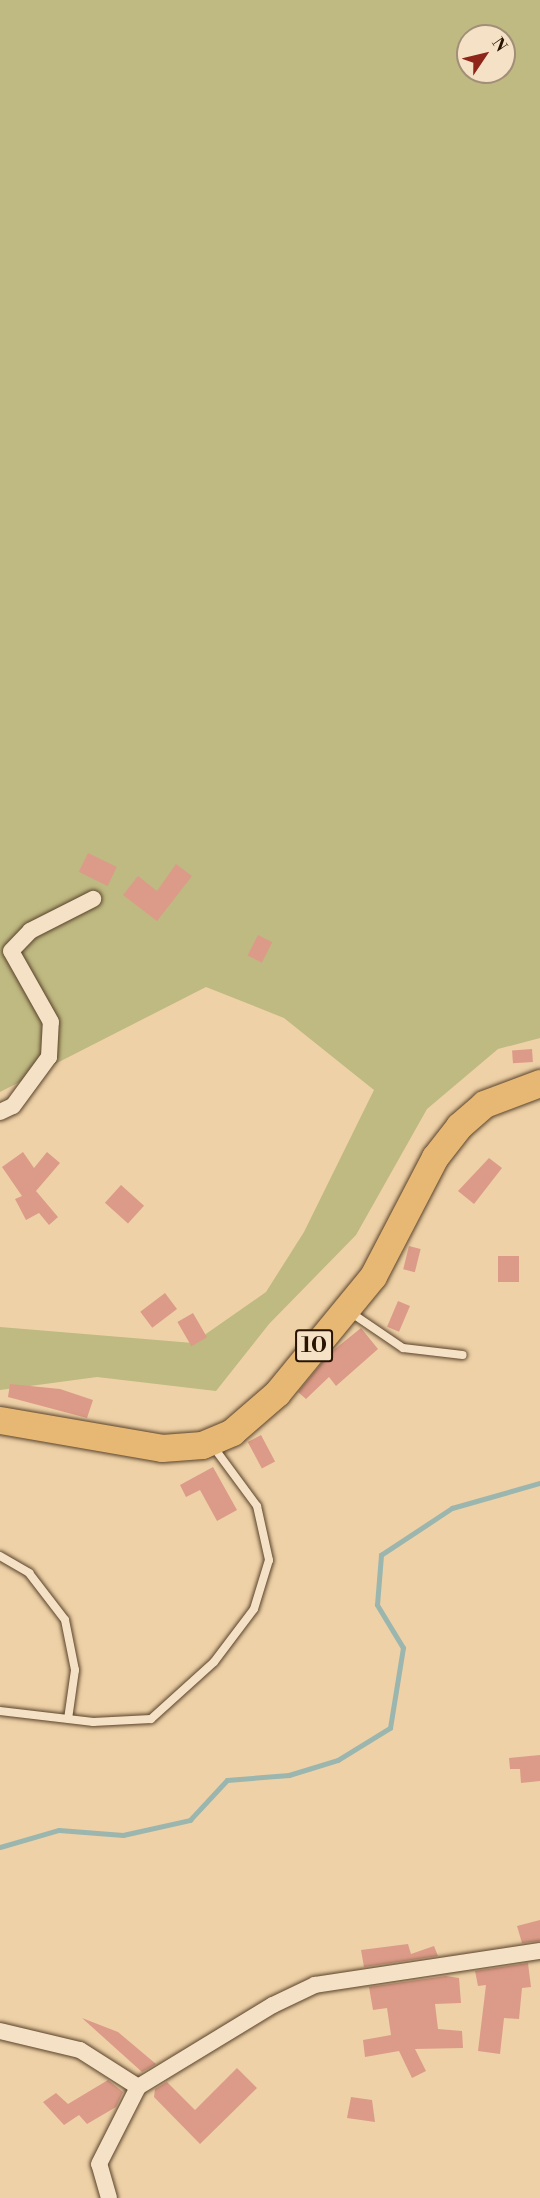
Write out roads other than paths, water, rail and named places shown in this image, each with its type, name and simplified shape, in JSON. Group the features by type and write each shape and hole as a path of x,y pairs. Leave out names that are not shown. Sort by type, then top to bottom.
{"highway":[{"name":"10","path":"0,1420 162,1448 210,1442 258,1412 389,1253 435,1157 459,1126 484,1104 540,1083"}],"street":[{"path":"0,1112 13,1106 49,1057 51,1022 11,951 30,931 93,899"},
{"path":"109,2198 99,2164 138,2087 315,1985 540,1951"},
{"path":"0,2031 81,2050 138,2087"}],"lane":[{"path":"345,1308 403,1348 463,1355"},
{"path":"0,1711 68,1719 151,1719 214,1662 254,1609 269,1560 257,1506 210,1442"},
{"path":"0,1556 29,1573 65,1620 75,1671 68,1719"}],"waterway":[{"path":"0,1847 59,1830 123,1835 190,1820 227,1780 289,1775 338,1760 390,1728 403,1648 377,1605 381,1555 452,1508 540,1483"}]}
